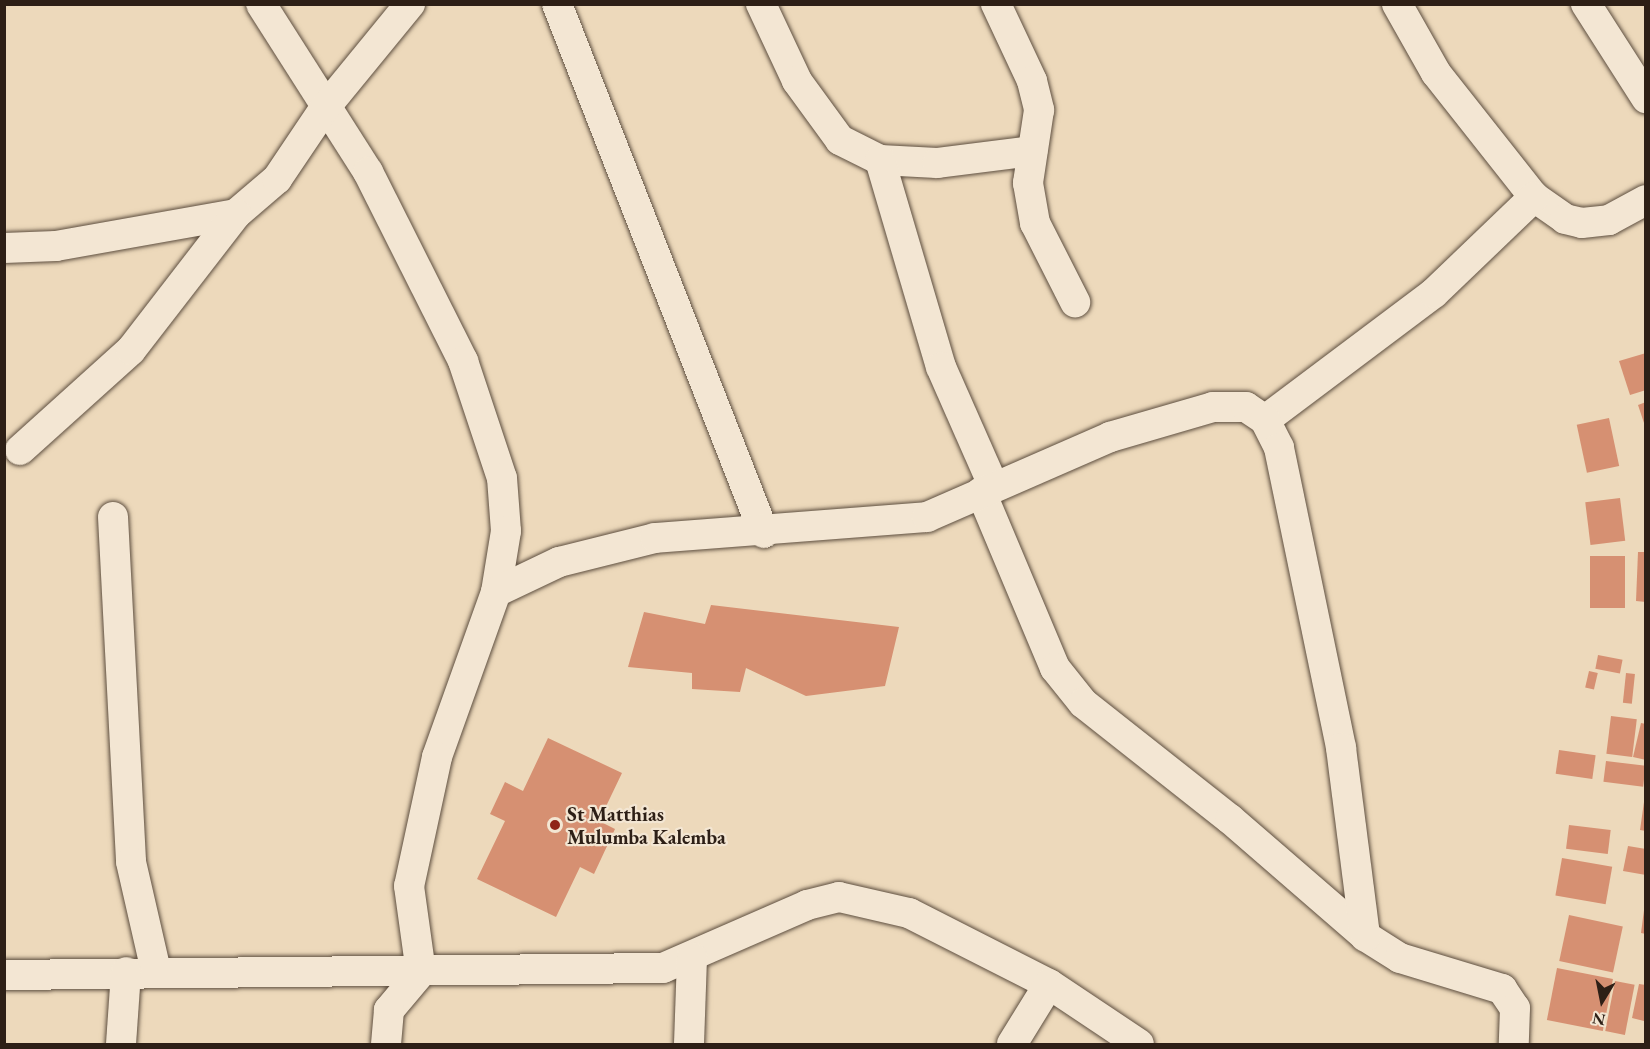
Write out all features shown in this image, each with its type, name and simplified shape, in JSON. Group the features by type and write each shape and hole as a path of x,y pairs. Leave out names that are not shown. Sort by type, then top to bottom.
{"street":[{"path":"261,4 324,109 368,172 463,360 486,418 502,478 506,531 496,592 440,746 409,886 421,972 389,1010 386,1044"},
{"path":"20,450 131,350 236,214 277,179 324,109 410,4"},
{"path":"557,4 764,533"},
{"path":"761,4 821,119 840,140 880,160 937,163 1032,151"},
{"path":"996,4 1032,81 1038,110 1028,183 1035,223 1075,302"},
{"path":"1397,4 1436,73 1534,197 1565,219 1582,223 1609,220 1646,200"},
{"path":"1586,4 1646,98"},
{"path":"880,160 941,367 1055,668 1083,703 1230,819 1365,936 1400,958 1502,989 1515,1008 1514,1044"},
{"path":"1264,420 1425,300 1534,197"},
{"path":"4,248 56,246 236,214"},
{"path":"496,592 560,562 607,548 655,538 764,533 927,517 1110,436 1213,407 1246,407 1264,420 1280,448 1318,620 1365,936"},
{"path":"113,517 130,862 156,971"},
{"path":"4,975 156,971 421,972 663,969 807,905 848,898 909,913 1049,984 1139,1044"},
{"path":"689,1044 692,957"},
{"path":"121,1044 126,972"},
{"path":"1012,1044 1049,984"}],"building":[{"path":"1646,353 1646,390 1630,395 1619,361"},
{"path":"1646,402 1646,426 1645,426 1638,405"},
{"path":"1609,418 1619,466 1587,473 1577,425"},
{"path":"1620,498 1625,541 1591,545 1585,502"},
{"path":"1638,552 1646,552 1646,602 1636,601"},
{"path":"1590,556 1625,556 1625,608 1590,608"},
{"path":"711,605 899,627 885,686 806,696 746,668 740,692 692,689 692,673 628,667 644,612 705,624"},
{"path":"1598,655 1623,660 1620,674 1595,669"},
{"path":"1589,671 1598,673 1594,690 1585,688"},
{"path":"1626,673 1635,674 1632,704 1623,703"},
{"path":"1611,716 1637,719 1632,757 1606,754"},
{"path":"1641,723 1646,724 1646,760 1633,757"},
{"name":"St Matthias Mulumba Kalemba","path":"548,738 622,773 599,821 615,829 594,874 580,867 556,917 477,879 505,821 490,814 505,782 523,791"},
{"path":"1559,750 1596,755 1592,779 1556,774"},
{"path":"1606,761 1646,766 1643,787 1603,782"},
{"path":"1644,802 1646,802 1646,831 1640,830"},
{"path":"1569,825 1611,830 1608,854 1566,849"},
{"path":"1628,846 1646,849 1646,875 1623,871"},
{"path":"1562,858 1612,867 1606,904 1555,895"},
{"path":"1644,910 1646,910 1646,934 1641,933"},
{"path":"1569,915 1623,926 1613,972 1559,961"},
{"path":"1557,968 1613,979 1603,1031 1547,1020"},
{"path":"1615,981 1635,985 1625,1035 1605,1031"},
{"path":"1639,984 1646,985 1644,1021 1632,1018"}],"place":[{"name":"St Matthias Mulumba Kalemba","path":"555,825"}]}
